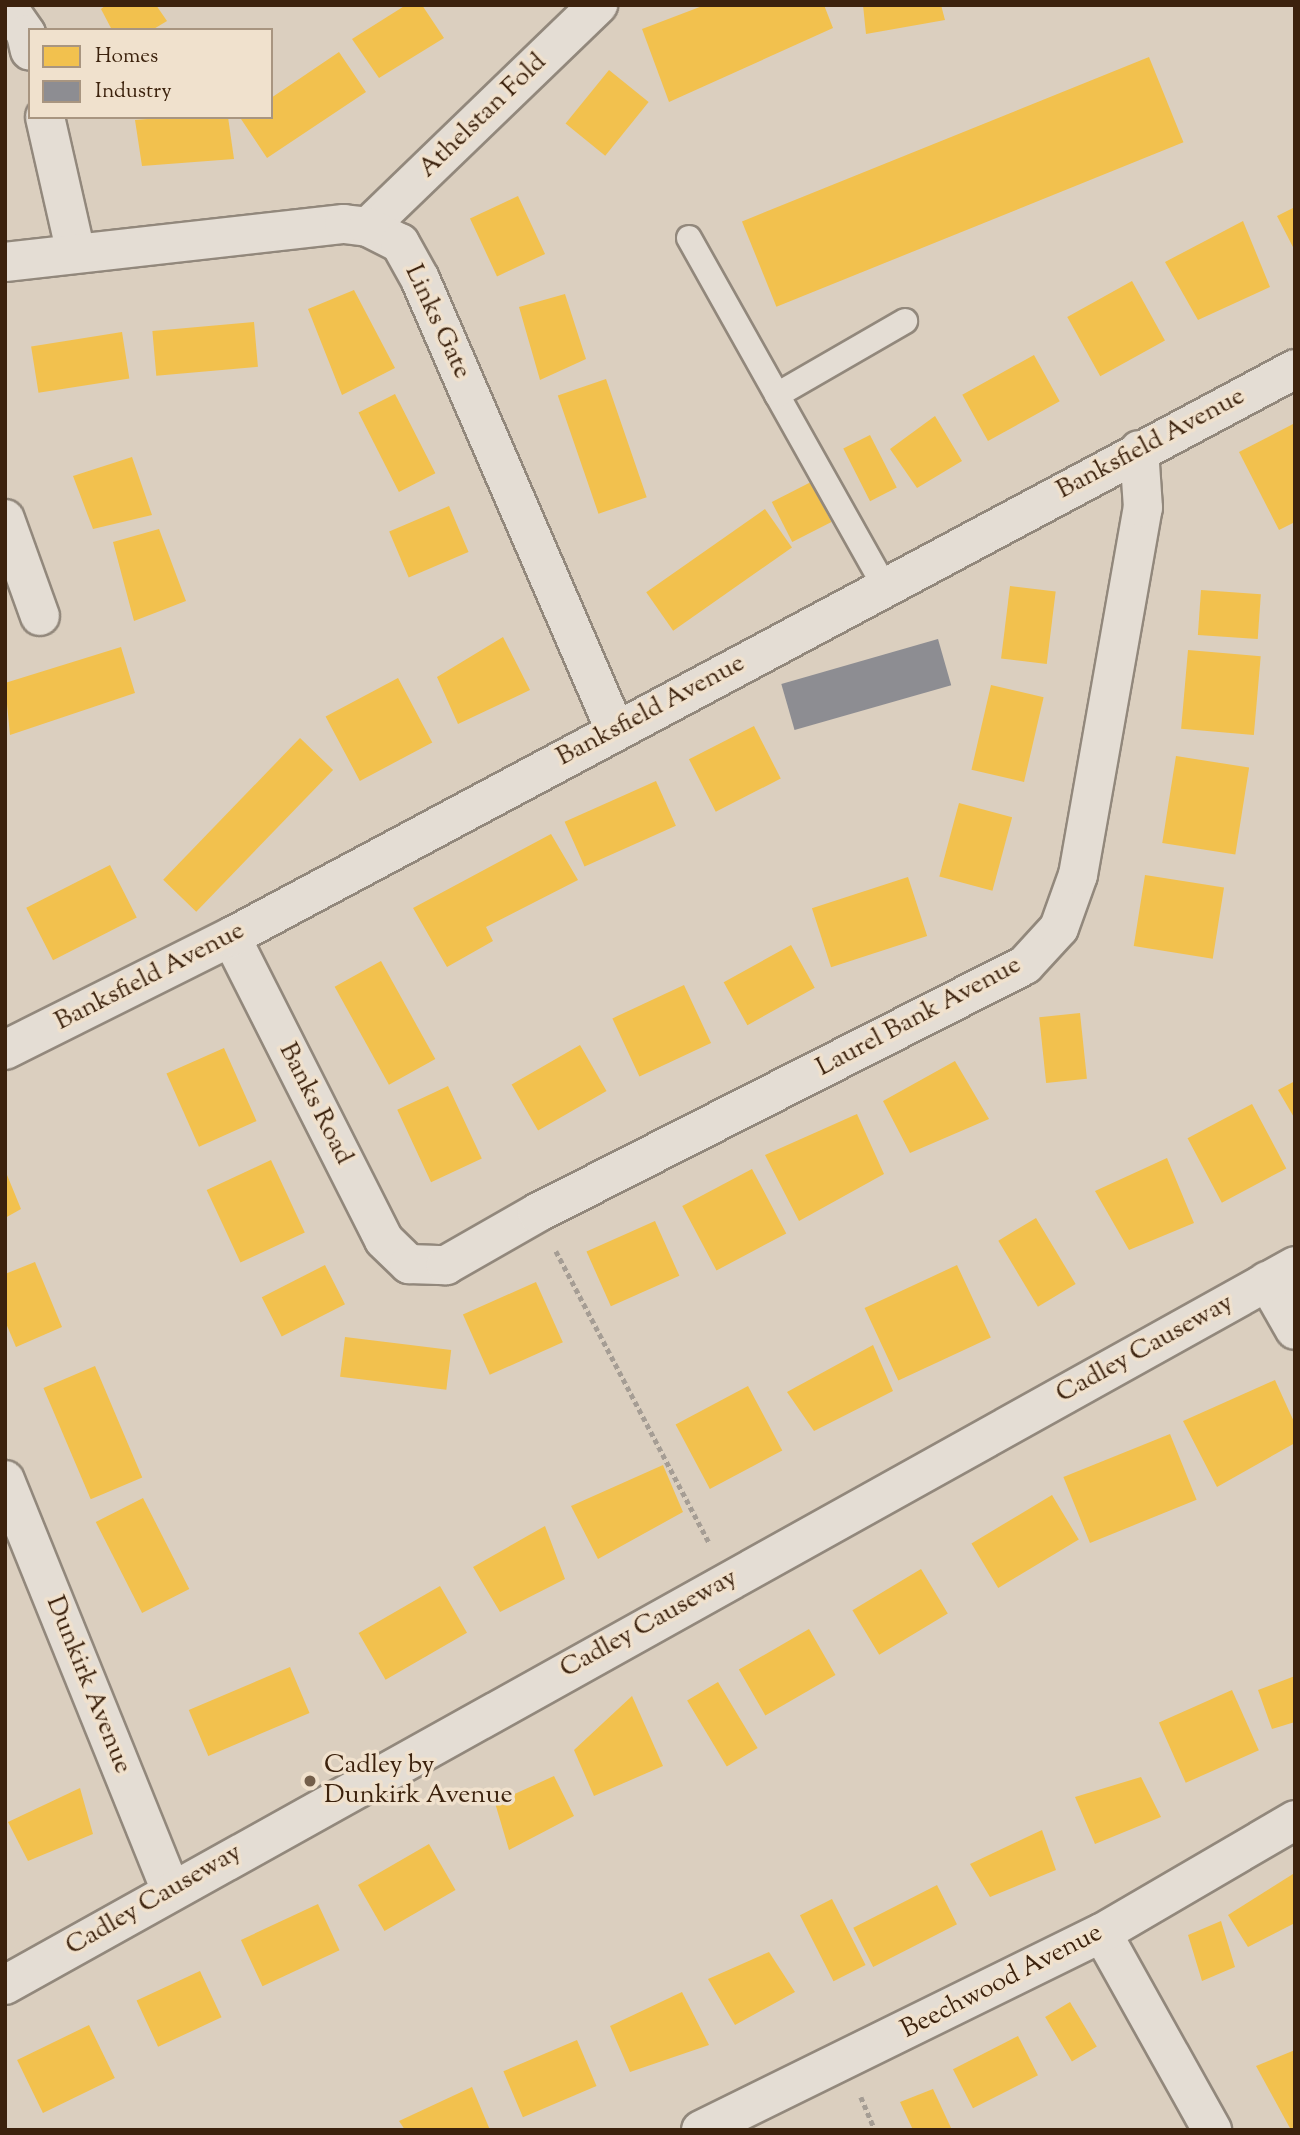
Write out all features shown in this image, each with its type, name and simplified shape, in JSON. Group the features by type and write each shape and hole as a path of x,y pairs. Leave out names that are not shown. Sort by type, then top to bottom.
{"street":[{"path":"6,5 26,34 28,42"},
{"name":"Athelstan Fold","path":"368,226 598,5"},
{"path":"45,119 76,253"},
{"name":"Links Gate","path":"5,262 344,224 368,226 400,243 420,279 615,730"},
{"name":"Banksfield Avenue","path":"5,1050 231,937 884,586 1295,369"},
{"name":"Laurel Bank Avenue","path":"410,1264 446,1265 537,1213 1025,965 1059,928 1078,875 1143,508 1139,450"},
{"path":"5,519 40,616"},
{"name":"Banks Road","path":"231,937 384,1240 410,1264"},
{"path":"1281,1273 1295,1330"},
{"name":"Cadley Causeway","path":"5,1985 729,1578 1281,1273"},
{"name":"Dunkirk Avenue","path":"6,1483 171,1890"},
{"name":"Beechwood Avenue","path":"701,2130 1102,1933 1295,1820"},
{"path":"1102,1933 1212,2130"}],"lane":[{"path":"689,238 884,586"},
{"path":"777,395 905,321"}],"path":[{"path":"537,1213 729,1578"}],"building: Homes":[{"path":"106,5 156,5 167,21 155,28 111,28 101,9"},
{"path":"406,5 422,5 444,38 379,78 352,39"},
{"path":"705,5 824,5 833,28 669,102 642,29"},
{"path":"863,5 941,5 945,20 866,34"},
{"path":"339,52 366,92 267,158 241,119 273,119 273,97"},
{"path":"1149,57 1183,142 776,307 742,221"},
{"path":"609,70 649,102 605,156 566,124"},
{"path":"228,119 234,159 142,166 135,120"},
{"path":"518,196 545,254 497,276 470,218"},
{"path":"1295,207 1295,251 1277,216"},
{"path":"1243,221 1270,287 1198,320 1165,262"},
{"path":"1132,281 1165,340 1100,376 1067,317"},
{"path":"354,290 395,368 342,395 308,309"},
{"path":"565,294 586,359 540,380 519,307"},
{"path":"254,322 258,367 156,376 152,331"},
{"path":"122,332 129,378 38,393 31,346"},
{"path":"1034,355 1060,401 988,441 962,395"},
{"path":"606,379 647,497 598,514 558,396"},
{"path":"395,394 435,473 399,492 358,413"},
{"path":"935,416 962,461 917,488 890,449"},
{"path":"1295,423 1295,522 1279,530 1239,452"},
{"path":"870,435 897,488 870,501 843,449"},
{"path":"132,457 152,515 93,529 73,476"},
{"path":"811,482 831,522 792,542 772,502"},
{"path":"449,506 469,552 409,577 389,531"},
{"path":"765,509 792,548 673,631 646,592"},
{"path":"159,529 186,601 134,621 113,542"},
{"path":"1010,586 1056,592 1047,664 1001,658"},
{"path":"1201,590 1261,594 1258,639 1198,635"},
{"path":"503,637 530,690 458,724 437,677"},
{"path":"121,647 135,693 10,735 5,683"},
{"path":"1188,650 1261,656 1254,735 1181,729"},
{"path":"398,678 432,742 360,781 326,716"},
{"path":"991,685 1044,697 1024,782 971,770"},
{"path":"754,726 781,779 716,812 689,759"},
{"path":"300,738 333,770 196,912 163,880"},
{"path":"1176,756 1249,768 1235,854 1162,843"},
{"path":"656,781 676,826 585,866 565,822"},
{"path":"959,803 1012,817 992,891 939,876"},
{"path":"551,834 578,880 486,927 493,941 447,967 413,908"},
{"path":"110,865 137,918 53,960 26,908"},
{"path":"1145,875 1224,888 1213,959 1134,946"},
{"path":"908,877 927,936 831,967 812,908"},
{"path":"791,945 815,988 747,1025 724,982"},
{"path":"381,961 435,1059 389,1085 335,987"},
{"path":"684,985 711,1043 639,1076 612,1018"},
{"path":"1080,1013 1087,1079 1046,1083 1039,1017"},
{"path":"580,1045 606,1091 538,1130 512,1084"},
{"path":"224,1048 257,1121 199,1147 166,1074"},
{"path":"955,1061 989,1119 910,1153 883,1101"},
{"path":"1295,1081 1295,1119 1278,1090"},
{"path":"448,1086 482,1159 431,1182 397,1110"},
{"path":"1252,1104 1286,1168 1222,1203 1188,1138"},
{"path":"857,1114 884,1174 799,1221 765,1155"},
{"path":"1167,1158 1194,1223 1129,1250 1095,1191"},
{"path":"271,1160 305,1233 240,1263 207,1190"},
{"path":"752,1169 786,1233 717,1271 682,1206"},
{"path":"5,1170 21,1209 5,1218"},
{"path":"1036,1218 1076,1284 1038,1307 998,1241"},
{"path":"655,1221 679,1276 611,1306 586,1252"},
{"path":"35,1262 62,1327 16,1347 5,1321 5,1274"},
{"path":"325,1265 345,1304 282,1336 262,1297"},
{"path":"957,1265 991,1338 898,1381 865,1308"},
{"path":"536,1282 563,1342 490,1375 463,1315"},
{"path":"345,1337 451,1350 446,1390 340,1377"},
{"path":"873,1345 893,1391 814,1431 787,1392"},
{"path":"95,1366 142,1477 91,1499 43,1388"},
{"path":"1275,1380 1295,1424 1295,1443 1217,1487 1183,1421"},
{"path":"748,1386 782,1450 710,1489 676,1424"},
{"path":"1170,1434 1197,1500 1090,1543 1063,1477"},
{"path":"663,1465 683,1512 598,1559 571,1506"},
{"path":"1052,1495 1079,1540 998,1588 971,1543"},
{"path":"143,1498 189,1589 142,1613 96,1522"},
{"path":"545,1526 565,1579 500,1612 473,1567"},
{"path":"921,1569 948,1614 879,1655 852,1610"},
{"path":"440,1586 467,1633 386,1680 359,1633"},
{"path":"809,1629 835,1675 765,1715 739,1670"},
{"path":"290,1667 310,1713 208,1756 189,1710"},
{"path":"1295,1676 1295,1722 1272,1729 1258,1690"},
{"path":"718,1682 758,1748 727,1767 687,1701"},
{"path":"1232,1690 1259,1750 1186,1783 1159,1723"},
{"path":"632,1696 663,1766 594,1796 574,1750"},
{"path":"554,1776 574,1816 509,1850 495,1803"},
{"path":"1141,1777 1161,1817 1095,1844 1075,1797"},
{"path":"80,1788 93,1834 28,1861 8,1822"},
{"path":"1042,1830 1056,1870 990,1897 970,1864"},
{"path":"429,1844 456,1890 384,1931 358,1885"},
{"path":"1293,1874 1295,1923 1248,1947 1228,1915"},
{"path":"937,1885 957,1924 873,1967 853,1928"},
{"path":"832,1899 866,1965 834,1981 800,1915"},
{"path":"318,1904 340,1950 263,1986 241,1940"},
{"path":"1221,1921 1235,1967 1202,1981 1188,1935"},
{"path":"769,1952 795,1992 735,2025 708,1979"},
{"path":"200,1971 222,2017 158,2047 137,2001"},
{"path":"682,1992 709,2045 630,2072 610,2026"},
{"path":"1070,2002 1097,2047 1072,2062 1045,2017"},
{"path":"89,2025 115,2078 43,2113 17,2060"},
{"path":"1018,2036 1038,2075 973,2108 953,2069"},
{"path":"577,2040 597,2086 523,2117 503,2071"},
{"path":"1295,2050 1295,2130 1291,2130 1256,2066"},
{"path":"472,2087 490,2130 405,2130 399,2121"},
{"path":"933,2089 952,2130 913,2130 900,2102"}],"building: Industry":[{"path":"938,639 951,685 795,730 781,684"}],"place":[{"name":"Cadley by Dunkirk Avenue","path":"310,1781"}]}
